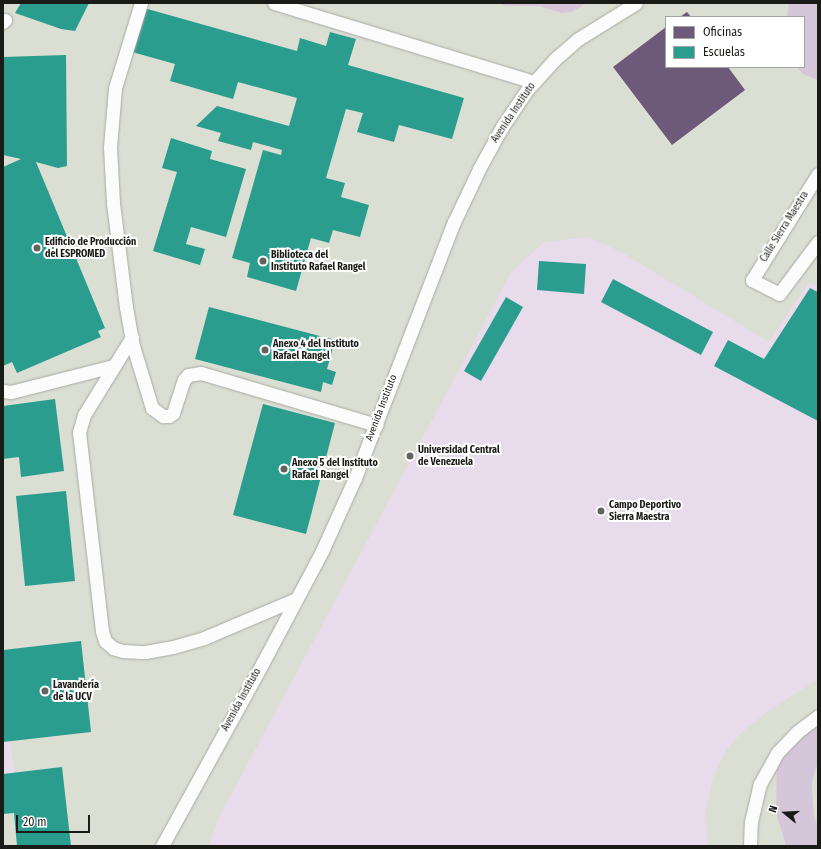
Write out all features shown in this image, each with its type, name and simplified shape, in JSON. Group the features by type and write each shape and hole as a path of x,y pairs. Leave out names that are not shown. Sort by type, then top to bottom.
{"lane":[{"path":"141,3 115,88 110,147 117,246 132,337 152,408 163,416 169,416 173,413 184,380 188,375 201,373 376,425"},
{"path":"274,3 534,82"},
{"name":"Avenida Instituto","path":"162,846 322,551 355,478 457,215 479,169 502,127 534,82 555,59 575,42 636,3"},
{"name":"Calle Sierra Maestra","path":"818,174 752,280 779,294 818,242"},
{"path":"132,337 84,415 79,432 101,624 105,641 113,648 132,652 173,647 204,638 296,599"},
{"path":"3,391 11,392 114,366"},
{"path":"750,846 751,822 760,784 777,753 797,732 818,716"}],"shaded area":[{"name":"Universidad Central de Venezuela","path":"3,3 818,3 818,846 3,846"},
{"path":"499,3 585,3 581,7 571,12 561,13 540,6 506,6"},
{"path":"789,3 818,3 818,80 803,74 798,68 805,68 805,16 787,16"},
{"name":"Campo Deportivo Sierra Maestra","path":"589,237 623,253 769,342 809,282 818,287 818,679 767,712 742,732 725,752 713,778 705,813 708,846 209,846 218,819 512,271 544,242"},
{"path":"818,716 818,762 812,781 812,792 814,816 818,827 818,846 786,846 776,812 777,753"},
{"path":"10,741 15,773 3,774 3,742"}],"building: Oficinas":[{"path":"687,12 690,16 681,16"},
{"path":"665,28 665,68 729,68 745,90 672,145 613,67"}],"building: Escuelas":[{"path":"21,3 89,3 75,31 61,29 15,13"},
{"path":"144,8 297,51 300,38 326,46 330,32 356,39 348,65 464,98 452,139 399,125 394,142 357,132 363,113 346,109 326,178 345,183 341,197 369,205 360,237 333,230 329,243 311,238 296,291 247,277 250,263 232,258 263,150 281,155 282,150 253,142 251,150 218,141 221,133 196,126 217,106 289,126 297,98 238,82 233,99 170,81 175,64 132,52"},
{"name":"Edificio de Producción del ESPROMED","path":"66,55 67,166 58,168 36,162 105,328 98,331 101,337 17,373 12,362 3,366 3,167 21,159 3,155 3,57"},
{"path":"171,138 212,151 210,159 246,169 226,237 191,227 186,244 205,249 200,265 153,251 177,172 162,168"},
{"path":"539,261 586,264 584,294 537,290"},
{"path":"613,279 713,332 701,355 601,302"},
{"path":"810,288 818,292 818,421 714,366 728,340 764,359"},
{"path":"506,297 523,307 481,381 464,371"},
{"name":"Anexo 4 del Instituto Rafael Rangel","path":"209,307 335,340 327,369 336,372 332,385 323,382 321,392 195,359"},
{"path":"55,399 64,471 21,477 19,457 3,459 3,406"},
{"name":"Anexo 5 del Instituto Rafael Rangel","path":"263,404 335,423 306,534 233,515"},
{"path":"66,491 75,581 25,586 16,496"},
{"name":"Lavandería de la UCV","path":"81,641 91,732 3,742 3,650"},
{"path":"62,767 71,846 17,846 14,813 3,814 3,774"}],"place":[{"name":"Edificio de Producción del ESPROMED","path":"37,248"},
{"name":"Biblioteca del Instituto Rafael Rangel","path":"263,261"},
{"name":"Anexo 4 del Instituto Rafael Rangel","path":"265,350"},
{"name":"Universidad Central de Venezuela","path":"410,456"},
{"name":"Anexo 5 del Instituto Rafael Rangel","path":"284,469"},
{"name":"Campo Deportivo Sierra Maestra","path":"601,511"},
{"name":"Lavandería de la UCV","path":"45,691"}]}
